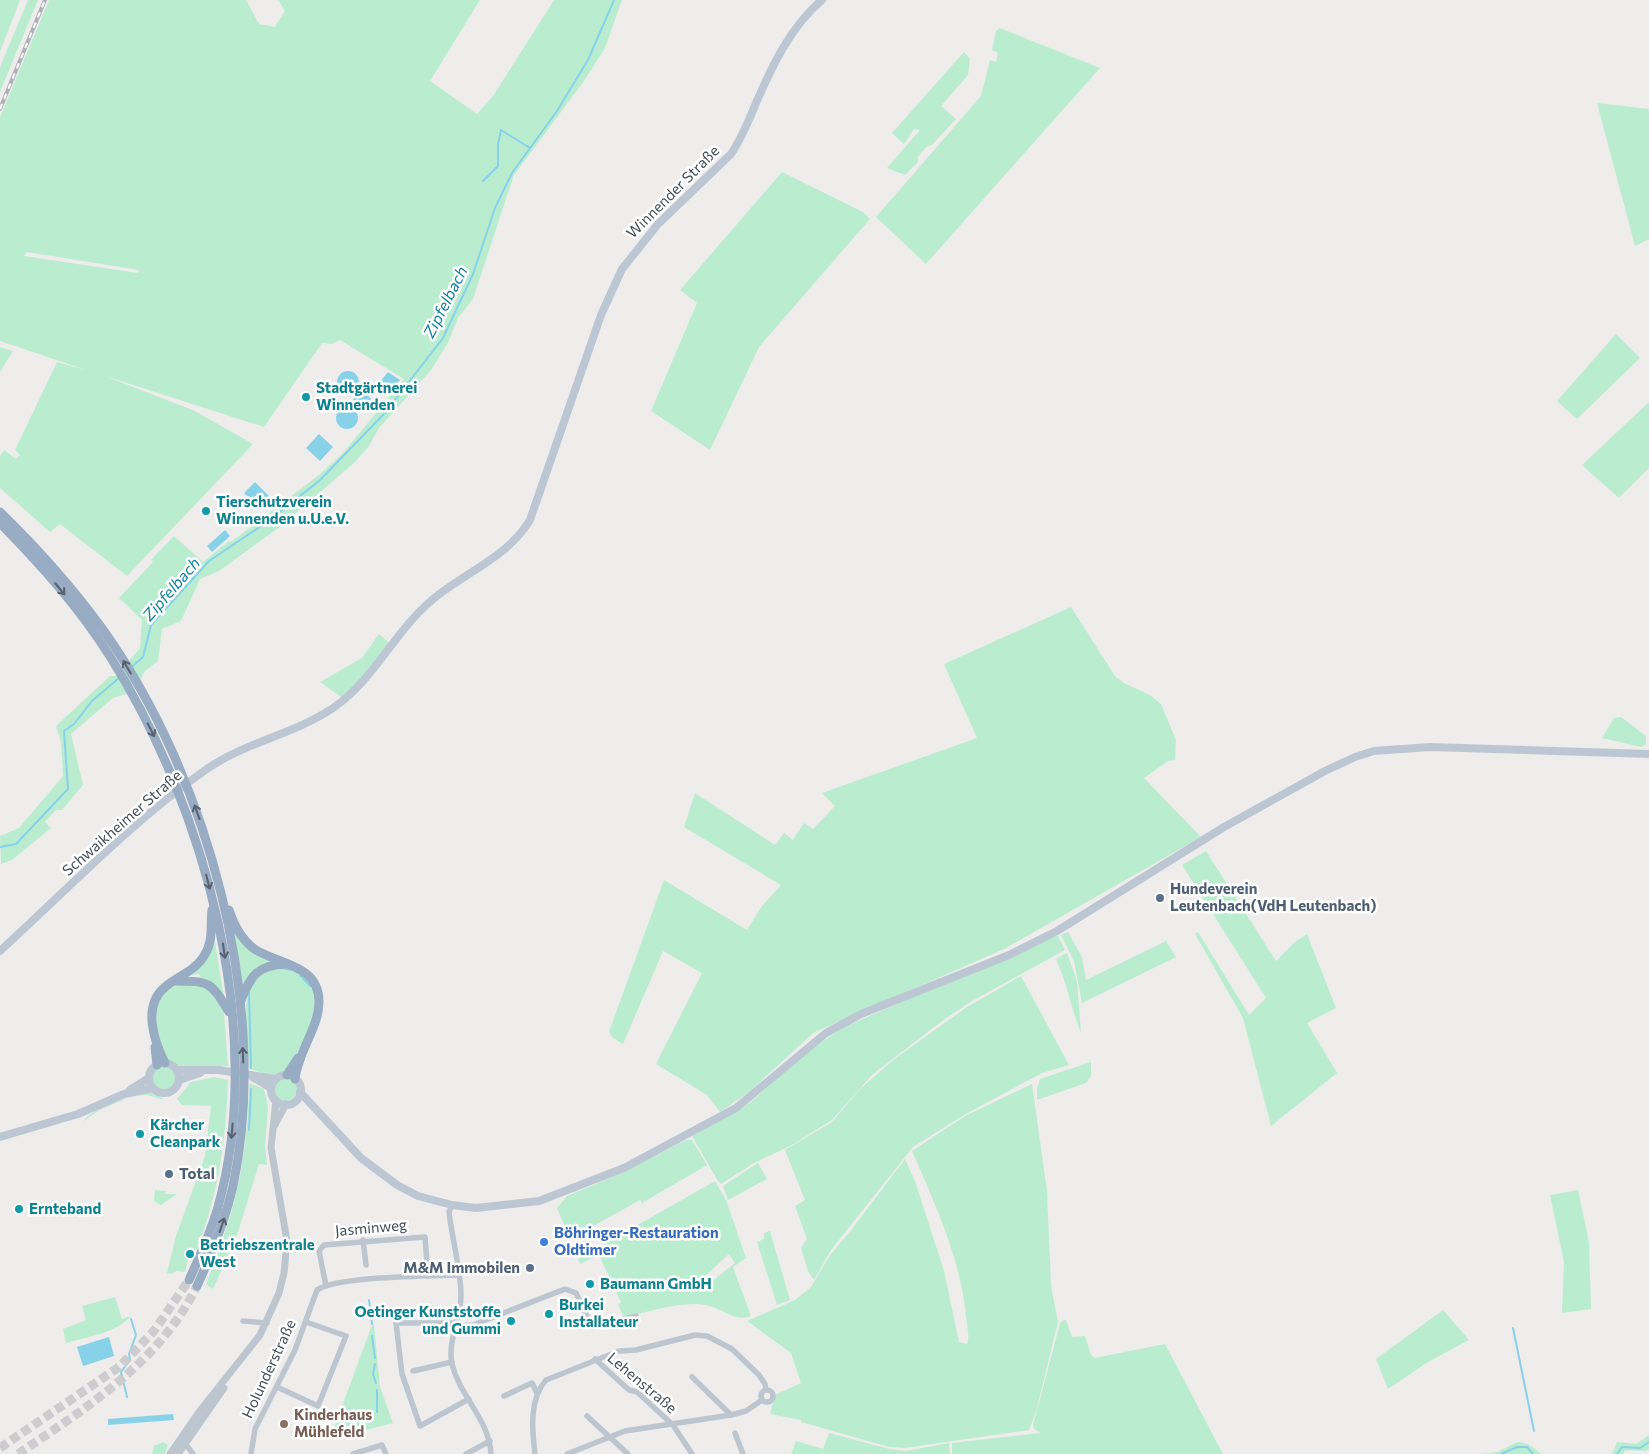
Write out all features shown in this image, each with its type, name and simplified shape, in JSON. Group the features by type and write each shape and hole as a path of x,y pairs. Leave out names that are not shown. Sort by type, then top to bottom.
{"highway":[{"path":"0,512 31,549 93,631 141,709 178,790 198,848 221,899 248,943 262,953 298,967 310,976 317,990 319,1000 316,1017 291,1077"},
{"path":"0,523 31,549"},
{"path":"161,1064 152,1012 155,1001 165,988 194,968 207,951 212,933 211,912 221,899"},
{"path":"197,1286 217,1241 236,1171 243,1095 240,1006 221,899"},
{"path":"189,1280 211,1229 226,1170 234,1090 231,1016 222,937 221,899"},
{"path":"240,1006 247,985 256,973 270,965 288,964"},
{"path":"175,981 192,980 212,988 222,1000 231,1016"}],"main road":[{"name":"Winnender Straße","path":"546,473 601,315 622,270 640,244 658,224 731,154 740,140 778,57 800,23 822,0"},
{"name":"Schwaikheimer Straße","path":"0,951 151,812 205,770 239,750 322,715 350,695 419,612 446,589 504,551 519,537 530,520 546,473"},
{"path":"300,1092 319,1115 377,1172 418,1196 452,1206 488,1208 539,1201 624,1168 736,1108 826,1033 861,1014 1009,955 1057,931 1224,827 1324,771 1355,757 1374,751 1430,747 1649,754"},
{"path":"177,1070 179,1080 176,1087 168,1092 160,1092 153,1088 149,1078 150,1072 161,1064 177,1070 219,1070 276,1079 291,1077 299,1083 300,1092 296,1101"},
{"path":"179,1080 210,1070"},
{"path":"258,1077 271,1088 276,1100 286,1104 296,1101 319,1115"},
{"path":"0,1138 78,1114 124,1094 149,1078"},
{"path":"271,1088 276,1079"},
{"path":"124,1094 153,1088"}],"street":[{"path":"176,1453 199,1412 246,1355 267,1324 282,1283 287,1252 285,1220 272,1158 272,1135 276,1100"},
{"path":"272,1135 286,1104"},
{"path":"452,1206 449,1212 461,1297 452,1362 459,1383 485,1428 490,1441 491,1454"},
{"name":"Jasminweg","path":"326,1286 319,1251 324,1245 363,1240 425,1237 428,1276"},
{"path":"363,1240 366,1265"},
{"path":"326,1286 368,1280 458,1275"},
{"name":"Holunderstraße","path":"251,1454 255,1429 277,1387 306,1322 315,1292 326,1286"},
{"path":"469,1400 420,1426 402,1374 396,1323 474,1325 565,1289 576,1293 592,1327 636,1316"},
{"path":"243,1322 267,1324"},
{"path":"277,1387 318,1406 346,1336 306,1322"},
{"path":"535,1454 533,1415 538,1394 546,1380 595,1359 675,1338 695,1335 707,1336 732,1349 759,1375 766,1384 766,1389"},
{"name":"Lehenstraße","path":"595,1359 626,1388 637,1392 673,1426"},
{"path":"413,1371 452,1362"},
{"path":"692,1377 732,1415"},
{"path":"504,1396 532,1383 538,1394"},
{"path":"766,1389 772,1392 773,1398 768,1402 762,1400 761,1393 766,1389"},
{"name":"Lehenstraße","path":"567,1454 609,1436 626,1431 673,1426 732,1415 746,1411 762,1400"},
{"path":"587,1416 628,1454"},
{"path":"673,1426 692,1454"},
{"path":"734,1433 742,1454"},
{"path":"183,1441 193,1454"},
{"path":"466,1454 490,1441"},
{"path":"353,1454 382,1445 386,1454"}],"green space":[{"path":"0,0 20,0 0,52"},
{"path":"28,0 38,0 0,92 0,67"},
{"path":"49,0 246,0 259,24 275,27 285,11 278,0 480,0 430,81 477,114 493,96 554,0 622,0 605,48 584,81 514,175 473,299 458,318 448,343 431,370 379,428 369,446 355,462 281,526 219,571 200,579 181,621 162,629 158,661 145,671 133,692 113,698 71,734 83,785 62,810 56,810 45,822 51,828 12,860 1,864 0,836 19,828 63,776 61,742 56,726 110,676 116,676 140,648 142,620 119,598 153,562 151,560 174,536 203,562 319,475 343,453 404,379 340,340 332,344 322,343 264,427 105,376 195,411 253,444 127,576 60,524 50,532 0,488 0,456 4,450 16,459 20,455 15,450 57,362 86,370 0,341 0,117","holes":["27,252 139,270 138,273 24,256"]},
{"path":"1000,28 1100,68 926,264 876,217 981,96 990,60 996,62 998,53 992,50 996,31"},
{"path":"964,52 970,59 968,75 941,106 956,119 932,145 926,147 918,157 918,162 905,175 887,168 920,130 914,129 904,144 892,133"},
{"path":"1597,103 1649,109 1649,239 1635,246"},
{"path":"782,172 863,212 870,219 759,347 710,450 651,411 697,303 680,290"},
{"path":"1616,334 1640,358 1577,419 1557,401"},
{"path":"0,347 13,351 0,372"},
{"path":"1649,402 1649,468 1619,498 1582,465"},
{"path":"1071,607 1115,676 1124,683 1150,695 1161,704 1176,740 1175,760 1168,761 1144,778 1201,837 1004,949 813,1033 749,1092 720,1112 707,1095 656,1064 702,973 663,951 623,1044 613,1038 609,1032 664,880 747,930 762,906 781,885 684,827 695,793 775,845 784,833 793,840 804,823 813,829 835,806 822,793 977,738 944,664"},
{"path":"379,634 394,647 361,689 347,701 320,682 362,658"},
{"path":"1621,717 1646,736 1646,744 1641,747 1602,738 1614,718"},
{"path":"1206,851 1276,961 1296,941 1307,934 1336,1008 1307,1023 1337,1073 1271,1126 1243,1018 1195,934 1198,932 1249,1015 1266,998 1182,865"},
{"path":"234,932 272,961 242,987"},
{"path":"1068,932 1082,957 1086,980 1166,941 1176,957 1082,1003 1074,961 1061,935"},
{"path":"214,936 224,997 201,979 200,975 196,974 186,977"},
{"path":"1052,936 1058,936 1065,950 972,1001 946,1018 873,1074 832,1120 792,1145 754,1163 721,1184 718,1181 692,1136 751,1102 800,1057 842,1028"},
{"path":"1067,953 1077,981 1081,1033 1056,959"},
{"path":"286,967 302,974 311,985 315,997 314,1011 303,1041 290,1067 275,1075 249,1069 246,1030 247,1001 250,988 256,978 266,970"},
{"path":"1021,976 1069,1065 1042,1073 964,1115 913,1147 831,1250 814,1280 808,1271 801,1248 807,1239 795,1206 805,1200 785,1150 832,1122 859,1090 893,1060 967,1007"},
{"path":"187,982 211,990 224,1012 228,1066 198,1068 179,1066 166,1056 161,1047 157,1025 158,1005 163,995 169,989"},
{"path":"1091,1062 1091,1076 1086,1083 1037,1100 1037,1089 1040,1079"},
{"path":"164,1066 172,1070 176,1078 172,1086 164,1090 156,1086 152,1078 156,1070"},
{"path":"214,1077 228,1080 223,1144 216,1185 197,1250 190,1247 185,1258 188,1260 185,1272 177,1271 170,1274 167,1273 176,1236 205,1156 211,1106 182,1105 177,1099 191,1082"},
{"path":"285,1077 293,1081 297,1089 293,1097 285,1101 277,1097 273,1089 277,1081"},
{"path":"249,1083 264,1089 268,1106 265,1146 267,1165 259,1164 237,1235 213,1289 206,1284 221,1245 224,1245 221,1243 234,1204 245,1144"},
{"path":"1032,1084 1047,1191 1051,1286 1058,1322 1036,1412 1029,1430 905,1448 889,1447 801,1422 801,1420 770,1414 775,1395 801,1383 791,1353 747,1321 795,1300 811,1287 830,1255 905,1159 915,1181 944,1271 959,1342 967,1344 968,1331 959,1274 946,1232 912,1151 965,1116"},
{"path":"153,1092 164,1099 145,1095 131,1098 112,1104 95,1113 84,1122 87,1117 103,1107 126,1099"},
{"path":"686,1140 692,1140 707,1165 642,1203 640,1200 570,1239 557,1208 567,1196 622,1173"},
{"path":"758,1163 767,1179 728,1200 723,1186"},
{"path":"715,1181 726,1200 746,1258 733,1267 751,1316 740,1318 710,1306 689,1304 624,1317 618,1305 621,1302 599,1255 580,1264 578,1259","holes":["729,1254 735,1263 705,1287 700,1281"]},
{"path":"155,1190 166,1191 165,1194 177,1194 161,1205 154,1201"},
{"path":"1578,1190 1589,1242 1591,1309 1562,1313 1564,1262 1550,1195"},
{"path":"770,1231 790,1300 777,1305 757,1242 764,1239 764,1233"},
{"path":"115,1297 122,1319 131,1316 125,1322 101,1334 66,1343 63,1329 86,1320 82,1306"},
{"path":"1443,1310 1469,1340 1428,1362 1388,1389 1376,1359"},
{"path":"1066,1320 1072,1337 1085,1336 1091,1355 1095,1358 1165,1344 1223,1454 952,1454 952,1443 1041,1433 1034,1429 1033,1425 1060,1323"},
{"path":"372,1325 374,1325 380,1387 393,1423 330,1439"},
{"path":"829,1433 889,1449 906,1451 949,1443 950,1454 791,1454 796,1441 823,1449"},
{"path":"1649,1435 1649,1449 1646,1451 1625,1450 1623,1454 1612,1454 1617,1442 1636,1444"},
{"path":"163,1442 168,1445 165,1454 152,1454 154,1446"},
{"path":"1518,1442 1528,1444 1542,1454 1481,1454 1497,1452"}],"water":[{"path":"348,371 356,374 359,382 356,390 348,393 340,390 337,382 340,374"},
{"path":"388,372 400,380 391,391 384,389 378,384"},
{"path":"362,393 368,396 371,402 368,408 362,411 356,408 353,402 356,396"},
{"path":"347,407 357,414 358,418 351,428 347,429 337,422 336,418 343,408"},
{"path":"319,434 333,447 320,461 306,448"},
{"path":"255,482 271,498 261,509 244,493"},
{"path":"225,530 230,536 212,552 207,546"},
{"path":"109,1337 114,1356 83,1366 77,1347"},
{"path":"173,1414 174,1420 108,1425 108,1419"}],"waterway":[{"name":"Zipfelbach","path":"130,668 143,657 151,625 209,561 267,522 319,481 384,414 443,338 473,274 495,208 512,173 557,111 588,60 614,0"},
{"path":"483,181 498,166 498,144 501,130 530,148"},
{"name":"Zipfelbach","path":"0,847 16,844 68,789 64,731 74,724 92,701 119,678"},
{"path":"282,968 292,970"},
{"path":"300,975 310,986"},
{"path":"249,993 251,1068"},
{"path":"249,1130 251,1089"},
{"path":"369,1300 372,1324"},
{"path":"127,1397 121,1372 130,1360 129,1354 136,1335 131,1319"},
{"path":"1513,1328 1534,1431"},
{"path":"372,1336 375,1358"},
{"path":"375,1364 373,1374 376,1383"},
{"path":"377,1390 377,1412"},
{"path":"1617,1454 1622,1447 1640,1448 1649,1442"},
{"path":"1501,1454 1517,1447 1527,1447 1533,1454"}],"tunnel":[{"path":"0,1448 119,1367 154,1331 189,1280"},
{"path":"18,1454 95,1401 142,1360 163,1338 197,1286"}],"railway":[{"path":"0,109 45,0"}],"place":[{"name":"Stadtgärtnerei Winnenden","path":"306,397"},
{"name":"Tierschutzverein Winnenden u.U.e.V.","path":"206,511"},
{"name":"Hundeverein Leutenbach(VdH Leutenbach)","path":"1160,898"},
{"name":"Kärcher Cleanpark","path":"140,1134"},
{"name":"Total","path":"169,1174"},
{"name":"Ernteband","path":"19,1209"},
{"name":"Böhringer-Restauration Oldtimer","path":"544,1242"},
{"name":"Betriebszentrale West","path":"190,1254"},
{"name":"M&M Immobilen","path":"530,1268"},
{"name":"Baumann GmbH","path":"590,1284"},
{"name":"Burkei Installateur","path":"549,1314"},
{"name":"Oetinger Kunststoffe und Gummi","path":"511,1321"},
{"name":"Kinderhaus Mühlefeld","path":"284,1424"}]}
